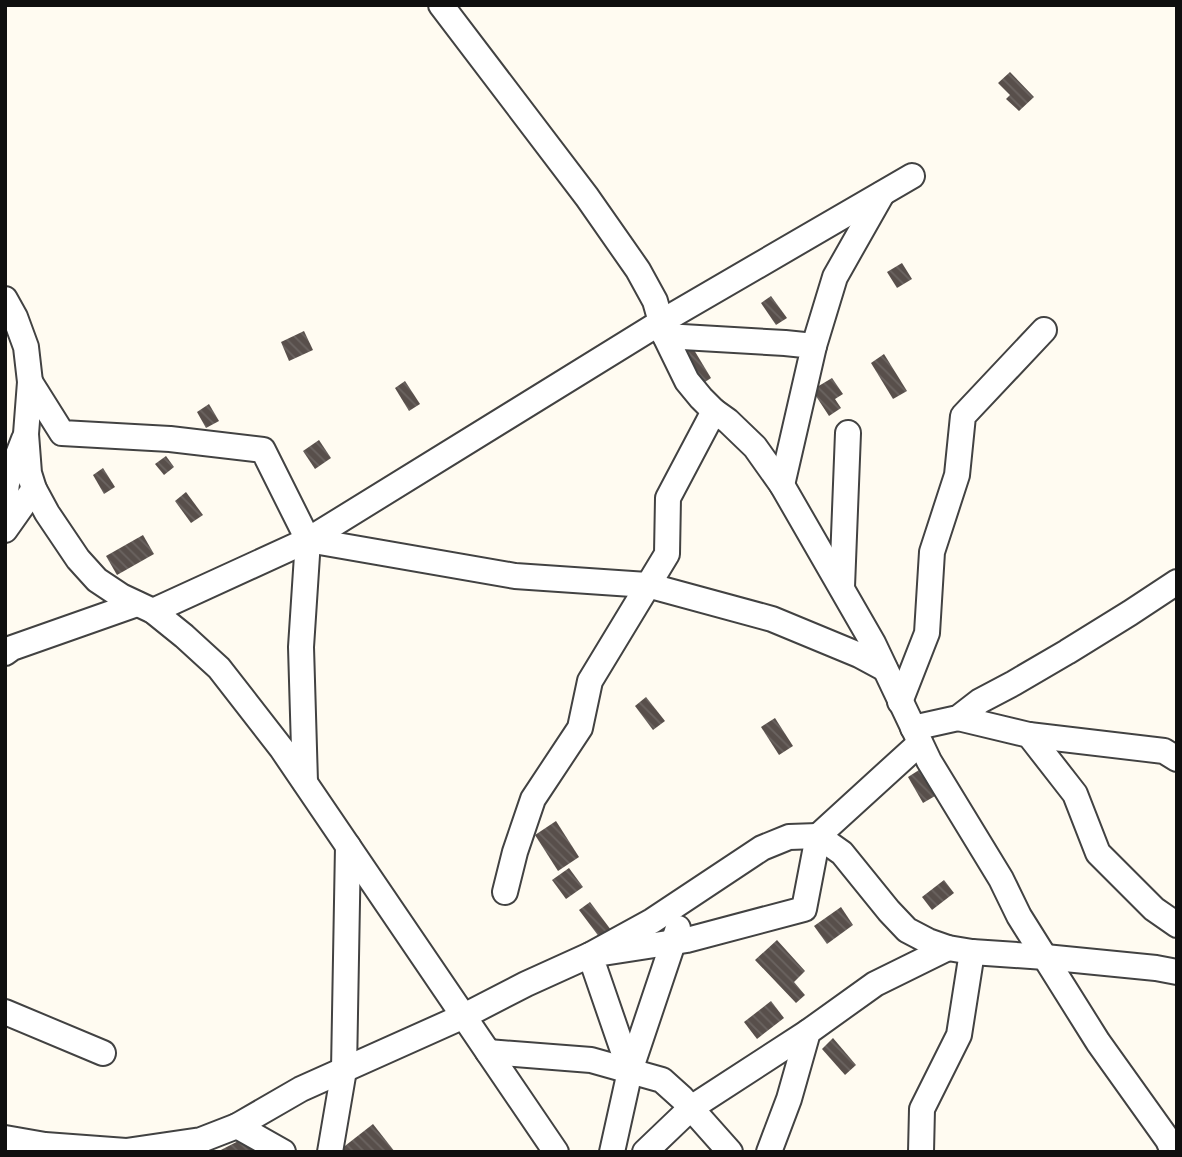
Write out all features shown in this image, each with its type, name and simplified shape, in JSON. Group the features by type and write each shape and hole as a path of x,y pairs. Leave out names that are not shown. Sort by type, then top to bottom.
{"street":[{"path":"441,5 587,197 638,270 655,301 663,329 687,381 714,411 755,447 782,485 873,643 939,780 1001,878 1019,916 1098,1042 1168,1140 1173,1152"},
{"path":"5,653 12,648 145,608 308,540 663,329 912,176"},
{"path":"782,485 814,346 835,277 882,194"},
{"path":"5,299 15,317 26,348 30,382 26,434 29,473 47,513 78,559 97,580 145,608 184,636 219,668 282,749 556,1152"},
{"path":"663,329 814,346"},
{"path":"900,702 927,633 932,552 957,475 963,416 1044,330"},
{"path":"30,382 62,433 170,439 264,450 308,540 301,647 305,783"},
{"path":"505,891 533,799 580,728 590,681 667,554 668,498 714,411"},
{"path":"842,587 848,433"},
{"path":"5,502 7,483 26,434"},
{"path":"5,530 34,489"},
{"path":"308,540 515,576 648,585 772,619 859,654 885,669"},
{"path":"590,955 687,940 804,909 818,836 916,736 958,718 980,701 1130,614 1177,582"},
{"path":"958,718 1029,735 1164,751 1177,759"},
{"path":"1029,735 1075,794 1098,853 1154,909 1177,925"},
{"path":"5,1138 45,1145 126,1151 193,1146 237,1126 301,1089 464,1016 590,955 652,921 762,848 789,837 818,836 842,853 889,911 908,930 928,941 960,950 1177,972"},
{"path":"330,1152 344,1070 348,846"},
{"path":"611,1152 630,1071 674,942 686,898"},
{"path":"645,1152 691,1108 875,985 960,950"},
{"path":"921,1152 922,1109 959,1035 960,950"},
{"path":"590,955 630,1071"},
{"path":"5,1012 103,1053"},
{"path":"769,1152 789,1099 808,1032"},
{"path":"488,1052 591,1060 662,1080 730,1152"},
{"path":"237,1126 283,1152"},
{"path":"8,1152 45,1145"}],"building":[{"path":"1010,72 1034,97 1019,111 1006,99 1010,95 998,83"},
{"path":"902,263 912,279 897,288 887,272"},
{"path":"771,296 787,318 776,325 761,303"},
{"path":"304,331 313,350 289,361 281,342"},
{"path":"688,340 711,378 699,386 676,348"},
{"path":"884,354 907,391 893,399 871,363"},
{"path":"832,378 843,394 835,399 841,408 829,416 812,390"},
{"path":"405,381 420,404 409,411 395,388"},
{"path":"209,404 219,421 206,428 197,412"},
{"path":"319,440 331,458 315,469 303,451"},
{"path":"166,456 174,467 164,475 155,464"},
{"path":"103,468 115,487 104,494 93,475"},
{"path":"186,492 203,515 191,523 175,501"},
{"path":"143,535 154,554 117,575 106,556"},
{"path":"646,697 665,721 653,730 635,706"},
{"path":"775,718 793,746 779,755 761,727"},
{"path":"919,770 935,796 923,803 908,777"},
{"path":"556,821 579,857 558,871 535,835"},
{"path":"569,868 583,887 566,899 552,880"},
{"path":"944,880 954,893 932,910 922,897"},
{"path":"590,902 611,930 600,938 579,910"},
{"path":"841,907 853,925 827,944 814,926"},
{"path":"777,940 805,971 794,982 805,995 796,1003 755,960"},
{"path":"771,1001 784,1018 757,1039 744,1022"},
{"path":"833,1038 856,1065 845,1075 822,1049"},
{"path":"373,1124 395,1152 344,1152 341,1149"},
{"path":"250,1135 259,1152 217,1152"}]}
